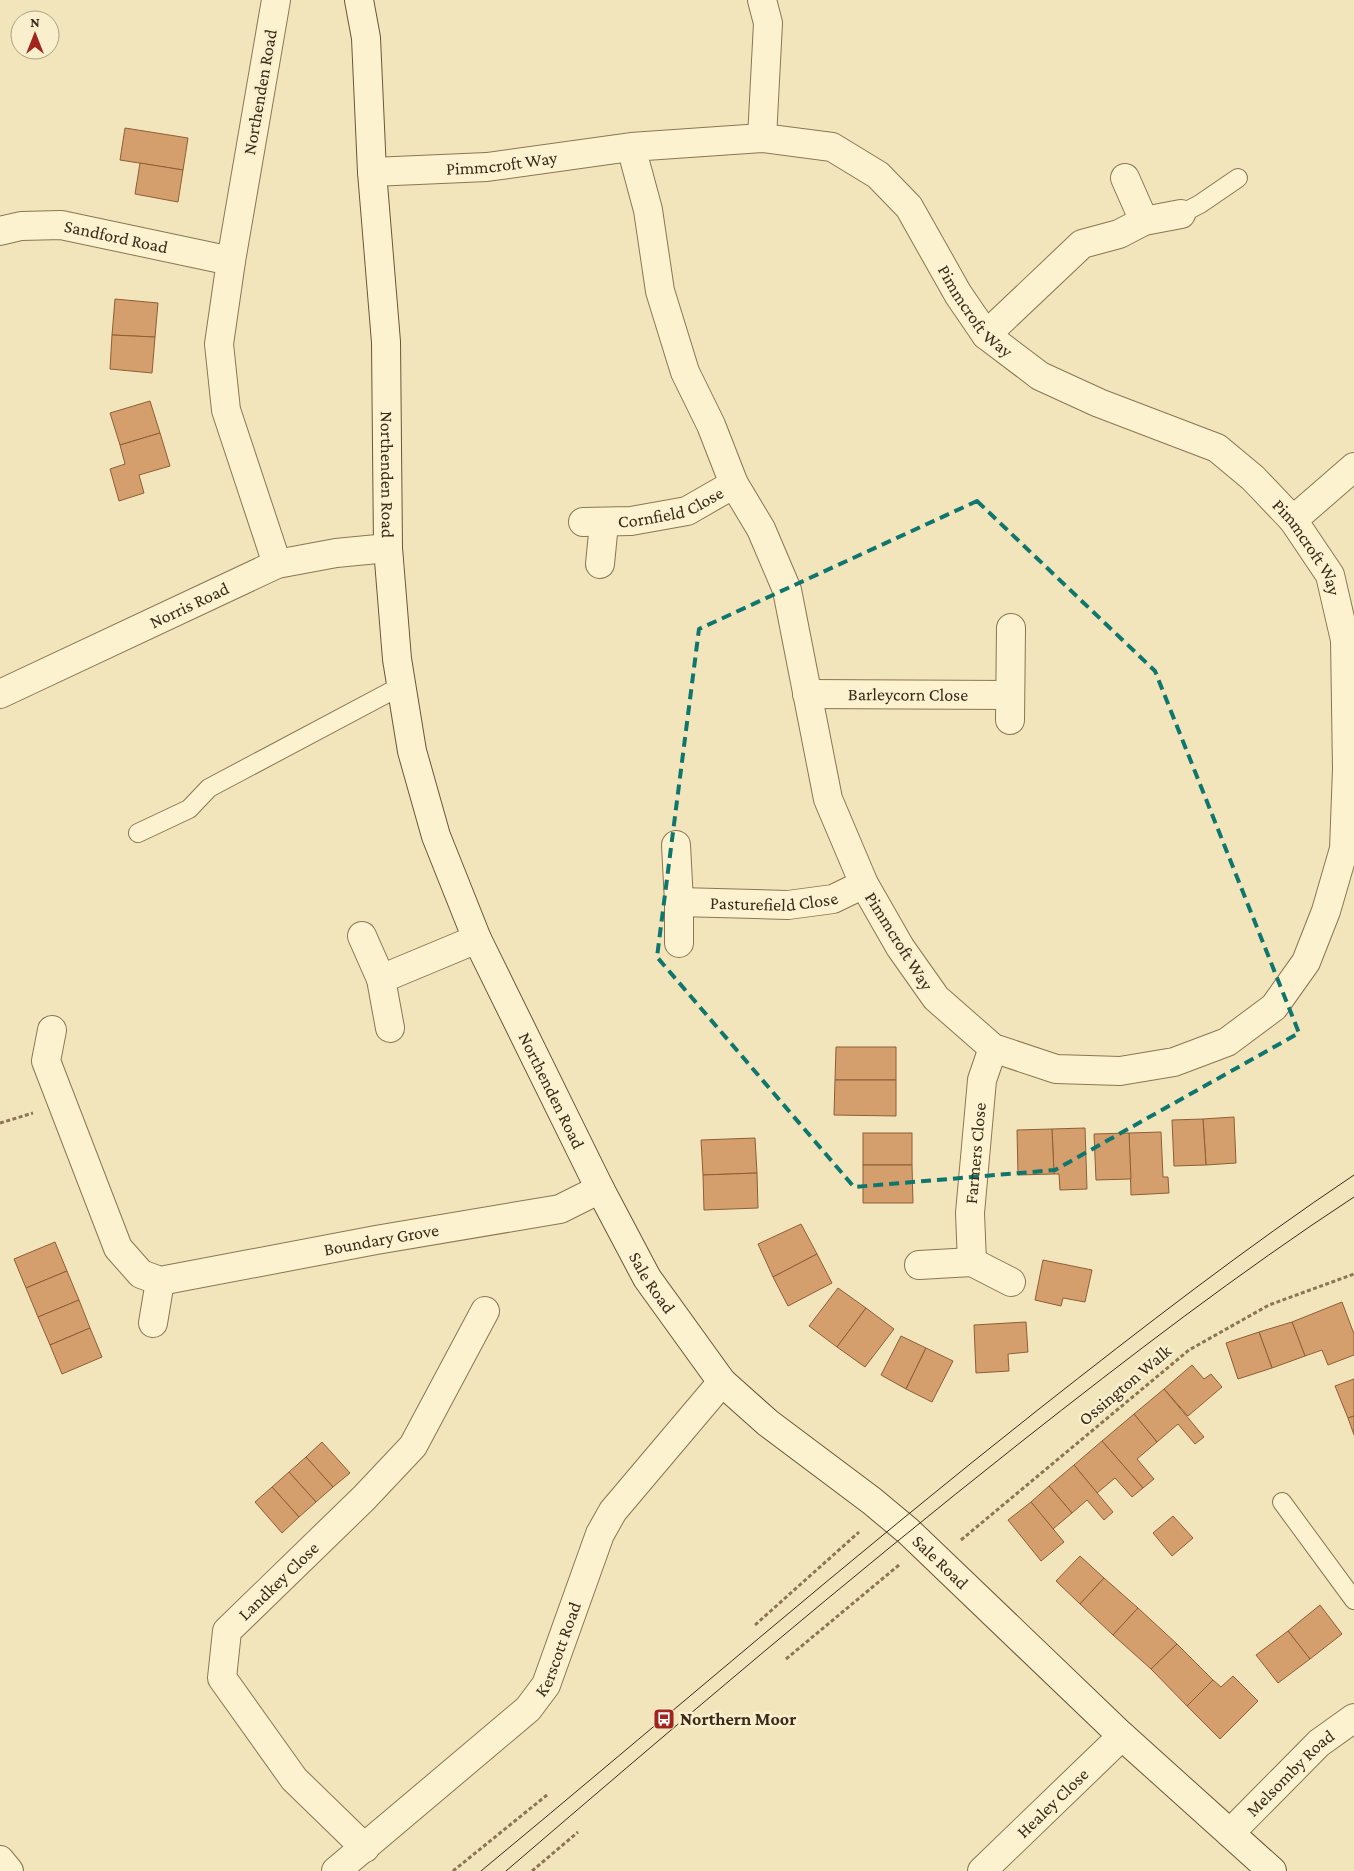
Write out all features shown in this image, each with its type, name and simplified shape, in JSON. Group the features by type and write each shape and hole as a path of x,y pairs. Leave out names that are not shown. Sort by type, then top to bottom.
{"street":[{"name":"Northenden Road","path":"276,0 230,261 220,344 226,410 278,564"},
{"name":"Northenden Road","path":"359,0 366,38 372,172 386,342 388,548 397,660 412,751 436,836 477,940 627,1241"},
{"path":"762,0 768,23 762,138"},
{"name":"Pimmcroft Way","path":"372,172 487,167 631,147 762,138 832,147 878,175 909,207 958,294 986,335 1040,376 1099,403 1217,448 1253,478 1294,520 1330,575 1345,640 1350,769 1344,849 1326,911 1306,962 1274,1007 1227,1042 1174,1062 1120,1071 1056,1068 994,1048 936,998 900,947 864,884 828,799 787,590 760,529 734,484 710,425 685,372 663,300 648,210 631,147"},
{"path":"1124,178 1144,221"},
{"path":"986,335 1082,244 1118,234 1144,221 1181,214"},
{"name":"Sandford Road","path":"0,231 21,226 61,225 88,229 230,261"},
{"path":"1294,520 1354,467"},
{"name":"Cornfield Close","path":"600,564 594,523 662,516 687,511 734,484"},
{"name":"Norris Road","path":"0,694 278,564 336,553 388,548"},
{"name":"Barleycorn Close","path":"807,694 1009,707 1011,628"},
{"path":"676,845 679,943"},
{"name":"Pasturefield Close","path":"679,902 788,905 833,898 864,884"},
{"path":"362,936 381,979 390,1028"},
{"path":"381,979 477,940"},
{"path":"52,1030 46,1061 118,1248 141,1274 160,1281 153,1323"},
{"name":"Farmers Close","path":"972,1262 970,1213 982,1080 994,1048"},
{"name":"Boundary Grove","path":"160,1281 376,1240 560,1209 600,1189"},
{"name":"Sale Road","path":"627,1241 647,1278 722,1382 768,1423 872,1501 950,1546 1122,1736 1272,1871"},
{"path":"919,1265 972,1262 1011,1282"},
{"name":"Landkey Close","path":"365,1848 294,1779 222,1678 226,1631 364,1498 413,1446 485,1311"},
{"name":"Kerscott Road","path":"336,1871 528,1709 546,1685 600,1534 613,1511 722,1382"},
{"name":"Melsomby Road","path":"1230,1833 1319,1743 1354,1718"},
{"name":"Healey Close","path":"982,1871 1122,1736"},
{"path":"0,1860 9,1871"}],"lane":[{"path":"1181,214 1200,204 1238,178"},
{"path":"138,833 189,809 209,788 402,686"},
{"path":"1282,1502 1354,1600"}],"path":[{"name":"Ossington Walk","path":"786,1659 900,1564 915,1578 950,1546 1189,1350 1269,1305 1354,1274"},
{"path":"755,1625 861,1531 849,1519 872,1501"},
{"path":"453,1871 547,1795"},
{"path":"532,1871 578,1832"}],"highlighted area":[{"path":"977,501 1155,671 1299,1033 1055,1170 854,1187 657,957 699,629"}],"building":[{"path":"125,128 188,138 183,170 120,160"},
{"path":"140,163 183,170 178,202 135,194"},
{"path":"115,299 158,303 155,337 112,335"},
{"path":"112,335 155,337 152,373 110,369"},
{"path":"150,401 160,433 120,445 110,413"},
{"path":"160,433 170,466 139,475 144,493 119,501 110,469 125,464 120,445"},
{"path":"836,1047 896,1047 896,1080 835,1080"},
{"path":"835,1080 896,1080 896,1116 834,1115"},
{"path":"1234,1117 1236,1163 1206,1165 1203,1119"},
{"path":"1203,1119 1206,1165 1174,1166 1172,1120"},
{"path":"1085,1128 1087,1189 1060,1190 1059,1174 1054,1174 1052,1129"},
{"path":"1052,1129 1054,1174 1018,1175 1017,1130"},
{"path":"1161,1132 1163,1177 1168,1177 1169,1193 1131,1195 1129,1133"},
{"path":"863,1133 912,1133 912,1165 863,1165"},
{"path":"1129,1133 1131,1179 1096,1180 1094,1134"},
{"path":"755,1138 757,1173 703,1175 701,1140"},
{"path":"863,1165 912,1165 913,1203 863,1203"},
{"path":"757,1173 758,1208 704,1210 703,1175"},
{"path":"801,1224 817,1254 773,1277 758,1244"},
{"path":"55,1242 67,1271 26,1288 14,1259"},
{"path":"817,1254 832,1283 788,1306 773,1277"},
{"path":"1043,1260 1092,1270 1085,1302 1063,1298 1061,1306 1035,1300"},
{"path":"67,1271 79,1300 38,1317 26,1288"},
{"path":"838,1288 866,1308 837,1347 809,1326"},
{"path":"79,1300 90,1328 50,1345 38,1317"},
{"path":"1342,1302 1354,1334 1354,1355 1328,1365 1322,1350 1305,1356 1292,1322"},
{"path":"866,1308 894,1329 865,1367 837,1347"},
{"path":"1026,1322 1028,1352 1008,1354 1009,1371 976,1373 974,1325"},
{"path":"1292,1322 1305,1356 1272,1368 1259,1332"},
{"path":"90,1328 102,1357 62,1374 50,1345"},
{"path":"1259,1332 1272,1368 1238,1379 1226,1343"},
{"path":"901,1336 926,1348 906,1389 881,1375"},
{"path":"926,1348 953,1361 932,1402 906,1389"},
{"path":"1192,1365 1204,1379 1211,1374 1222,1387 1188,1416 1164,1389"},
{"path":"1354,1379 1354,1416 1348,1418 1335,1386"},
{"path":"1164,1389 1204,1437 1195,1444 1178,1424 1157,1442 1134,1414"},
{"path":"1134,1414 1157,1442 1137,1459 1154,1479 1143,1488 1102,1441"},
{"path":"1354,1416 1354,1435 1348,1418"},
{"path":"1102,1441 1143,1488 1132,1497 1115,1478 1097,1493 1074,1465"},
{"path":"322,1442 350,1473 333,1487 306,1457"},
{"path":"306,1457 333,1487 316,1502 289,1472"},
{"path":"1074,1465 1113,1512 1104,1520 1087,1500 1072,1513 1049,1486"},
{"path":"289,1472 316,1502 299,1517 272,1487"},
{"path":"1049,1486 1072,1513 1053,1529 1031,1502"},
{"path":"272,1487 299,1517 282,1533 255,1502"},
{"path":"1031,1502 1064,1542 1041,1561 1008,1520"},
{"path":"1173,1516 1193,1538 1172,1556 1153,1533"},
{"path":"1080,1556 1104,1578 1080,1604 1056,1581"},
{"path":"1104,1578 1138,1608 1113,1635 1080,1604"},
{"path":"1320,1605 1342,1634 1310,1659 1288,1631"},
{"path":"1138,1608 1177,1644 1151,1669 1113,1635"},
{"path":"1288,1631 1310,1659 1278,1683 1256,1655"},
{"path":"1177,1644 1213,1680 1187,1706 1151,1669"},
{"path":"1233,1676 1258,1701 1220,1739 1187,1706 1213,1680 1221,1687"}],"tram line":[{"path":"481,1871 828,1580 1039,1409 1234,1260 1354,1175"},
{"path":"506,1871 697,1708 955,1494 1184,1316 1268,1255 1354,1197"}],"place":[{"name":"Northern Moor","path":"664,1719"}]}
